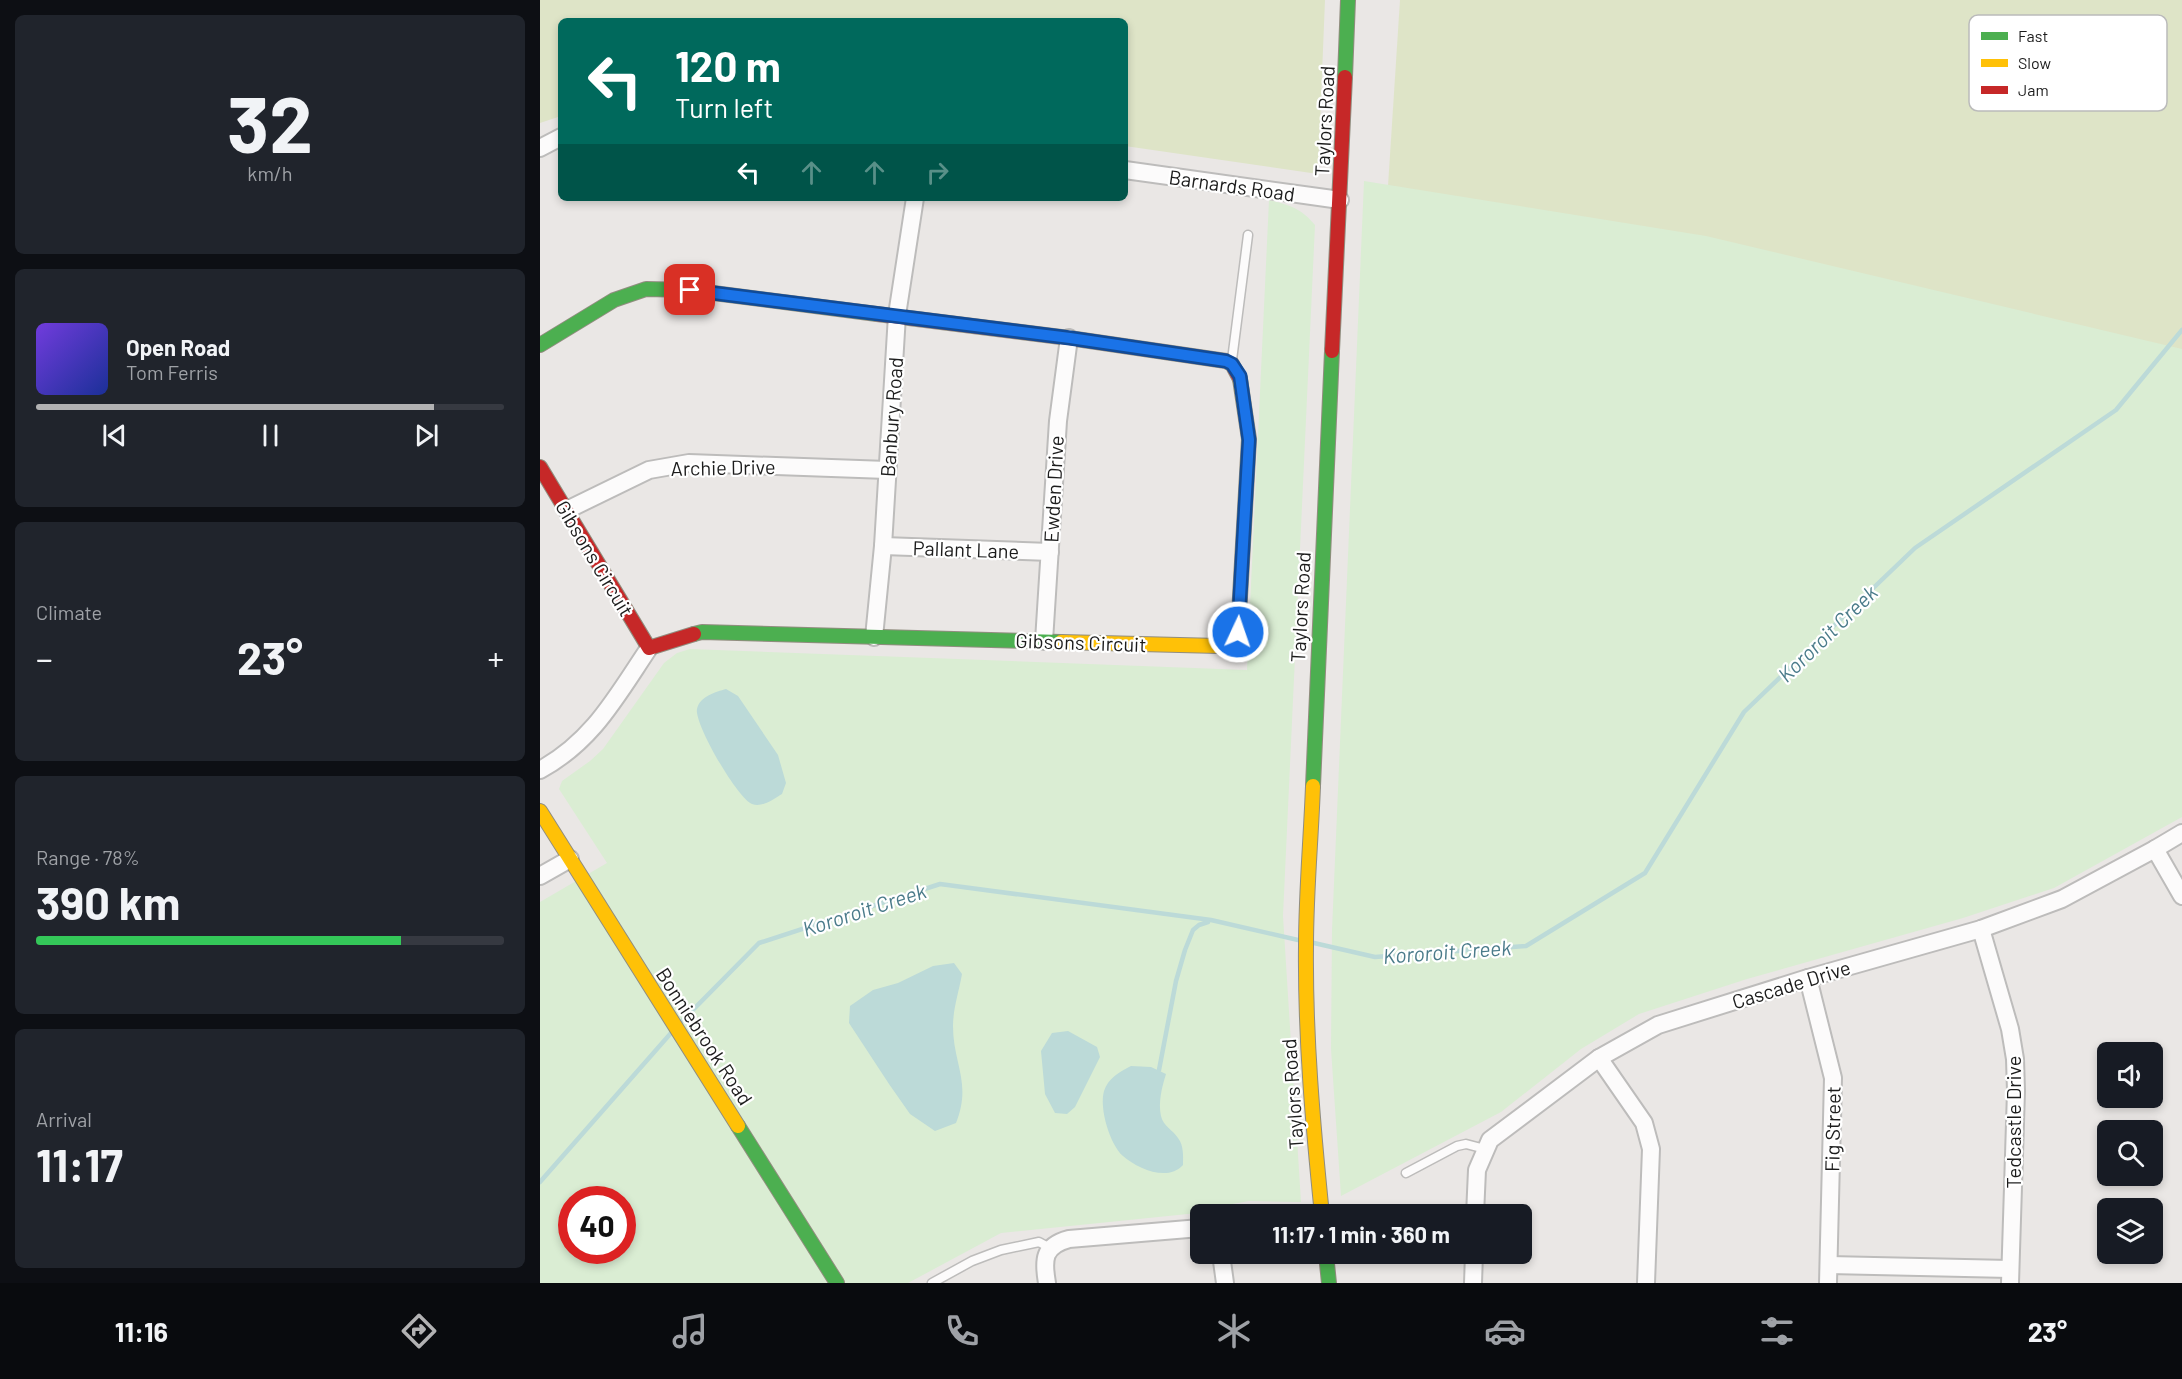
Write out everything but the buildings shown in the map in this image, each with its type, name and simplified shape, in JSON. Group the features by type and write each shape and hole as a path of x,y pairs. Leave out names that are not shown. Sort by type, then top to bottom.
{"street":[{"name":"Taylors Road","path":"1321,1204 1307,1031 1306,945 1312,764 1348,0"},
{"path":"540,148 558,139"},
{"name":"Barnards Road","path":"1128,170 1340,200"},
{"name":"Banbury Road","path":"874,637 883,546 897,315 915,201"},
{"path":"540,345 614,300 646,289 690,290 1070,338 1226,361 1232,364"},
{"name":"Ewden Drive","path":"1044,641 1058,421 1070,338"},
{"name":"Gibsons Circuit","path":"540,468 649,648 702,632 1219,646 1231,641 1238,632 1249,440 1240,376 1232,364"},
{"name":"Archie Drive","path":"567,510 649,470 689,463 887,470"},
{"name":"Pallant Lane","path":"883,546 1050,552"},
{"path":"540,770 561,759 595,728 649,648"},
{"name":"Bonniebrook Road","path":"540,810 837,1283"},
{"name":"Cascade Drive","path":"1475,1204 1477,1170 1490,1140 1599,1058 1658,1025 1808,978 1981,928 2062,899 2182,832"},
{"path":"2155,849 2182,896"},
{"path":"540,876 570,860"},
{"name":"Tedcastle Drive","path":"1981,928 2010,1029 2015,1059 2010,1276"},
{"name":"Fig Street","path":"1808,978 1833,1078 1828,1283"},
{"path":"1599,1058 1644,1123 1651,1149 1646,1283"},
{"path":"1047,1283 1046,1257 1050,1248 1058,1242 1069,1239 1190,1229"},
{"path":"1222,1264 1225,1283"},
{"path":"1327,1264 1329,1283"},
{"path":"1473,1283 1474,1264"},
{"path":"1829,1265 2010,1276"}],"lane":[{"path":"1232,364 1248,235"},
{"path":"1406,1173 1457,1146 1466,1144 1485,1149"},
{"path":"932,1283 972,1261 1001,1250 1039,1242 1050,1248"}],"green space":[{"path":"540,0 1325,0 1318,174 1128,146 1128,18 558,18 558,117 540,123"},
{"path":"1400,0 2182,0 2182,365 1386,217"},
{"path":"1364,181 1706,236 2182,349 2182,817 2054,888 1963,918 1747,979 1639,1014 1581,1049 1501,1112 1341,1196 1331,1049 1332,930"},
{"path":"1269,200 1295,208 1305,215 1315,225 1283,916 1301,1202 1249,1201 1232,1204 1190,1204 1190,1214 1001,1233 908,1283 540,1283 540,902 607,863 559,789 562,781 603,749 664,663 677,653 690,649 1247,670"}],"water":[{"path":"726,689 738,696 778,755 786,783 782,794 764,804 752,804 737,789 709,744 698,717 697,709 701,701 709,695"},
{"path":"954,963 962,974 953,1026 962,1096 956,1123 935,1131 910,1114 889,1084 849,1023 850,1006 873,990 898,983 933,966"},
{"path":"1068,1031 1097,1047 1100,1057 1075,1107 1067,1114 1055,1113 1045,1094 1041,1051 1052,1033"},
{"path":"1131,1066 1151,1067 1166,1074 1160,1111 1164,1123 1181,1144 1183,1165 1177,1170 1169,1173 1153,1172 1137,1165 1118,1151 1110,1135 1104,1116 1104,1091 1112,1079"}],"waterway":[{"name":"Kororoit Creek","path":"1314,943 1375,957 1526,946 1645,873 1744,712 1915,548 2116,410 2182,330"},
{"name":"Kororoit Creek","path":"681,1022 759,943 940,884 1211,920 1298,940"},
{"path":"1159,1070 1176,981 1185,950 1193,930 1208,922"},
{"name":"Kororoit Creek","path":"540,1182 671,1033"}],"traffic: fast":[{"path":"1345,77 1348,0"},
{"path":"540,345 614,300 646,289 690,290 877,314"},
{"path":"1313,786 1332,351"},
{"path":"694,634 702,632 1061,642"},
{"path":"738,1126 837,1283"},
{"path":"1327,1264 1329,1283"}],"traffic: slow":[{"path":"1061,642 1219,646 1231,641 1238,632 1249,439 1240,379"},
{"path":"1313,786 1306,980 1310,1081 1321,1204"},
{"path":"540,811 738,1126"}],"traffic: jam":[{"path":"1332,351 1345,77"},
{"path":"877,314 1069,338 1226,361 1232,364 1240,379"},
{"path":"540,467 649,648 694,634"}],"route":[{"path":"690,290 1070,338 1226,361 1232,364 1240,376 1249,440 1238,632"}]}
